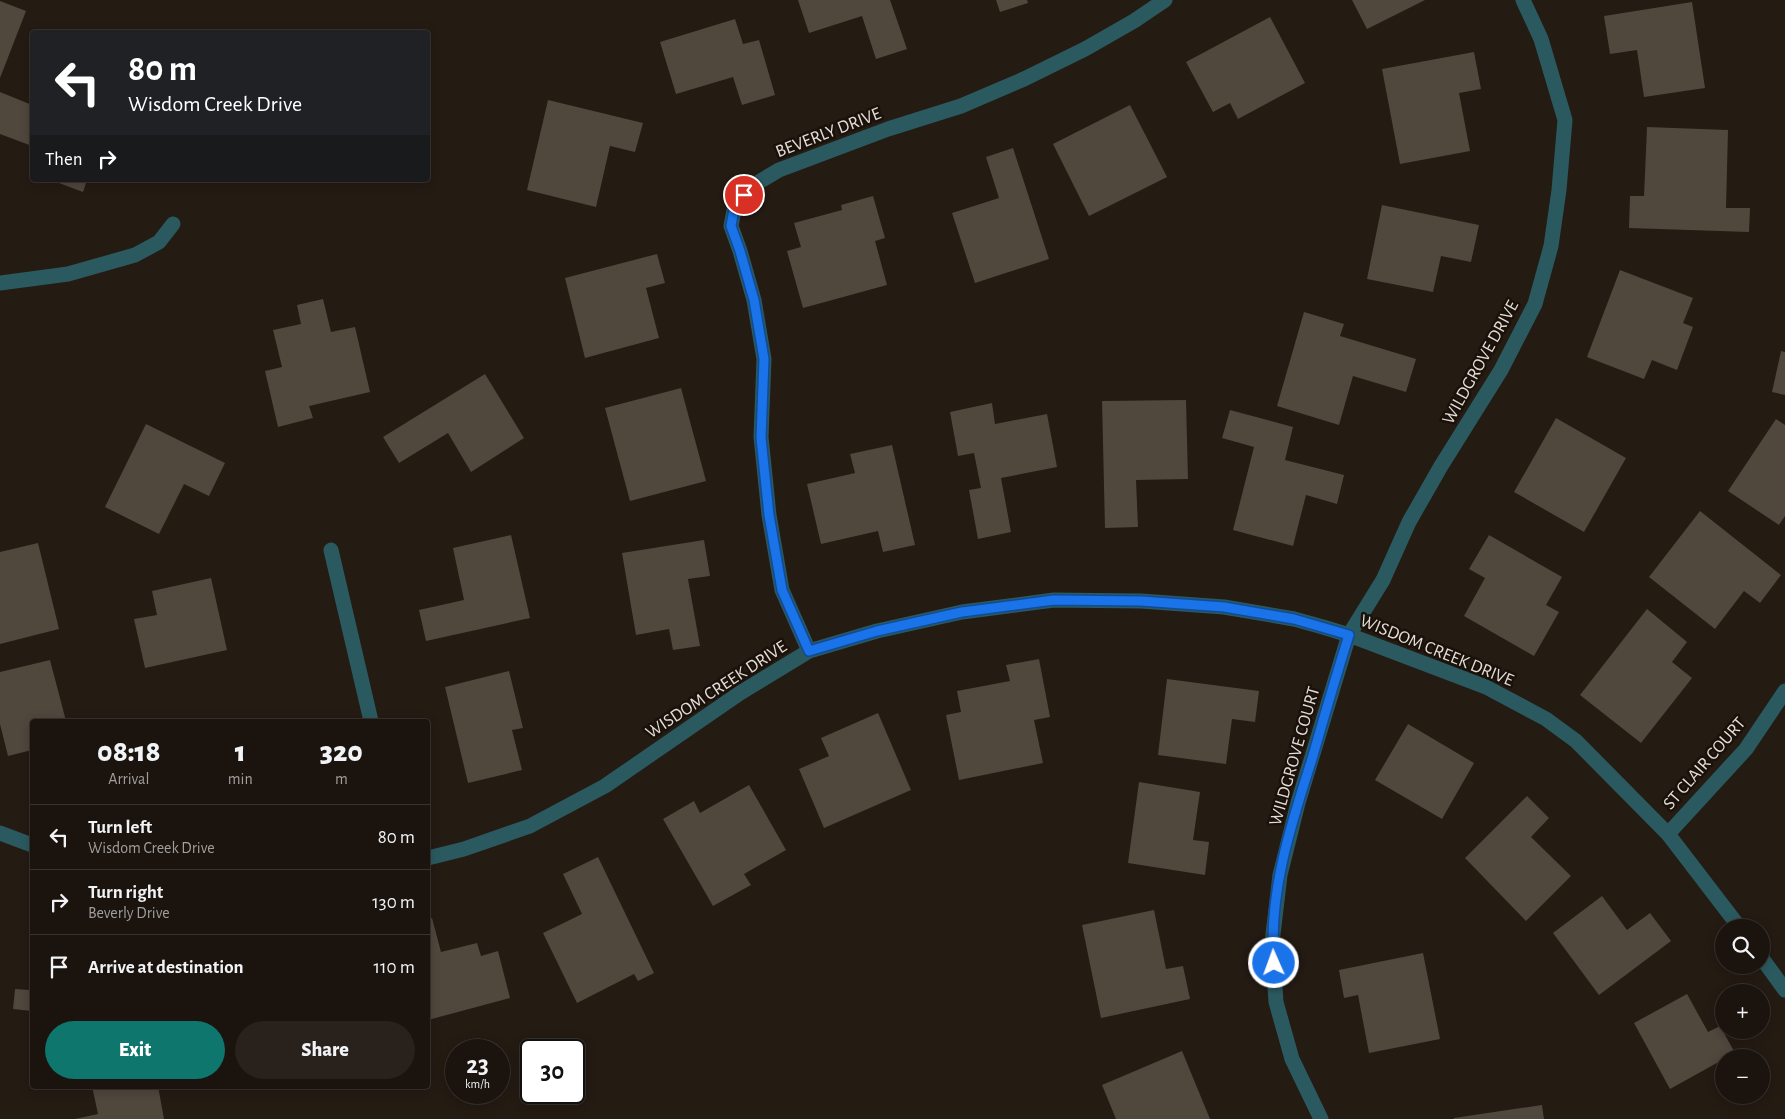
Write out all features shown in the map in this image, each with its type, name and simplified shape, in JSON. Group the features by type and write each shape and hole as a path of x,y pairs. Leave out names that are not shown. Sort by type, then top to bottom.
{"street":[{"name":"BEVERLY DRIVE","path":"809,651 782,590 769,515 761,438 764,359 754,300 731,226 735,204 752,186 779,170 888,129 961,106 1024,79 1085,49 1126,26 1165,0"},
{"name":"WILDGROVE DRIVE","path":"1349,635 1383,580 1409,522 1441,466 1501,370 1535,304 1551,246 1559,190 1565,120 1541,39 1523,0"},
{"path":"0,283 68,274 135,255 160,242 173,224"},
{"path":"331,550 372,719"},
{"name":"WISDOM CREEK DRIVE","path":"430,858 464,849 530,826 605,786 740,694 809,651 877,631 962,612 1054,600 1141,601 1224,607 1294,619 1349,635 1486,687 1546,719 1576,740 1668,834 1733,919"},
{"name":"WILDGROVE COURT","path":"1321,1119 1289,1049 1276,1002 1272,944 1280,875 1284,857 1298,803 1349,635"},
{"name":"ST CLAIR COURT","path":"1668,834 1746,749 1785,691"},
{"path":"0,833 30,844"},
{"path":"1770,969 1785,990"}],"building":[{"path":"798,0 890,0 907,49 876,59 862,16 809,33"},
{"path":"996,0 1027,0 1028,3 1000,12"},
{"path":"1352,0 1425,0 1367,29"},
{"path":"0,1 26,11 0,78"},
{"path":"1692,2 1705,88 1644,97 1637,50 1610,54 1604,16"},
{"path":"1270,17 1305,83 1238,119 1230,103 1213,112 1186,62"},
{"path":"735,19 743,44 759,40 775,95 742,105 733,77 676,94 660,42"},
{"path":"1474,52 1481,89 1459,93 1470,151 1400,164 1382,69"},
{"path":"0,92 30,104 30,145 0,134"},
{"path":"548,100 643,123 635,152 610,146 596,207 527,190"},
{"path":"1130,105 1167,177 1089,216 1053,144"},
{"path":"1647,127 1728,130 1726,208 1750,208 1749,232 1629,228 1630,196 1644,196"},
{"path":"1013,148 1049,259 975,283 952,213 999,198 986,157"},
{"path":"56,182 86,182 83,192"},
{"path":"873,196 885,238 875,241 887,285 803,308 787,251 801,247 794,223 842,210 841,205"},
{"path":"1382,205 1479,225 1471,262 1441,256 1433,292 1367,279"},
{"path":"657,254 665,283 646,288 659,338 585,358 565,278"},
{"path":"1620,270 1693,298 1683,323 1693,327 1677,370 1652,360 1644,379 1587,357"},
{"path":"323,299 331,332 355,327 370,392 309,406 313,418 278,427 265,371 282,367 273,330 301,324 297,305"},
{"path":"1304,312 1344,324 1340,336 1416,359 1406,392 1353,376 1339,425 1277,406"},
{"path":"1781,351 1785,352 1785,395 1772,392"},
{"path":"485,374 524,438 471,472 448,433 399,463 383,437"},
{"path":"681,388 706,481 630,501 605,408"},
{"path":"1186,400 1188,479 1136,480 1138,527 1105,528 1102,401"},
{"path":"992,403 995,424 1047,414 1057,467 1001,478 1011,532 978,539 969,490 981,488 974,453 958,456 950,412"},
{"path":"1230,410 1293,427 1285,460 1344,475 1337,504 1306,495 1293,546 1233,530 1254,447 1222,438"},
{"path":"1556,418 1626,458 1584,532 1514,492"},
{"path":"1776,419 1785,425 1785,516 1779,525 1728,491"},
{"path":"146,424 225,463 209,496 184,484 159,534 105,507"},
{"path":"892,445 915,545 883,552 878,531 821,544 807,484 855,473 850,454"},
{"path":"1700,511 1781,575 1760,603 1744,591 1715,629 1649,577"},
{"path":"511,535 530,618 426,641 419,610 464,600 453,548"},
{"path":"1489,535 1562,577 1546,605 1559,612 1534,656 1464,616 1485,578 1469,569"},
{"path":"704,540 710,576 688,579 700,646 673,650 669,629 636,635 622,553"},
{"path":"38,543 59,629 0,644 0,552"},
{"path":"211,578 227,650 145,668 134,619 157,615 152,591"},
{"path":"1647,609 1687,642 1672,662 1692,678 1641,743 1580,695"},
{"path":"1039,659 1050,717 1034,720 1043,763 959,780 946,715 961,712 957,691 1010,681 1006,665"},
{"path":"50,660 65,719 30,719 30,750 8,756 0,724 0,672"},
{"path":"509,671 523,728 512,730 522,770 468,783 445,687"},
{"path":"1167,679 1259,691 1255,722 1232,719 1226,764 1158,755"},
{"path":"878,713 911,790 824,828 799,769 829,756 821,738"},
{"path":"1408,724 1474,763 1442,819 1375,780"},
{"path":"1139,782 1200,792 1193,840 1209,842 1205,875 1128,863"},
{"path":"749,785 786,850 744,874 751,885 713,906 663,819 694,801 700,813"},
{"path":"1527,796 1549,818 1531,837 1571,876 1526,921 1465,858"},
{"path":"598,857 654,973 638,981 634,974 577,1003 543,933 582,914 563,874"},
{"path":"1602,896 1627,930 1650,913 1671,941 1599,995 1553,933"},
{"path":"1154,910 1166,969 1183,966 1190,999 1101,1018 1082,925"},
{"path":"430,918 432,918 441,952 477,943 481,956 498,951 510,998 430,1019"},
{"path":"1423,953 1440,1039 1369,1053 1358,995 1344,998 1339,970"},
{"path":"30,980 30,1011 13,1009 15,989 29,990"},
{"path":"1687,994 1708,1032 1715,1028 1715,1039 1727,1039 1733,1049 1715,1049 1715,1064 1670,1089 1634,1023"},
{"path":"1182,1051 1210,1119 1116,1119 1102,1085"},
{"path":"93,1089 159,1089 164,1119 75,1119 98,1114"},
{"path":"1542,1105 1544,1119 1454,1119 1454,1118"}],"route":[{"path":"744,195 735,204 731,226 754,300 764,359 761,438 769,515 782,590 809,651 877,631 962,612 1054,600 1141,601 1224,607 1294,619 1349,635 1298,803 1280,875 1272,944 1274,963"}]}
